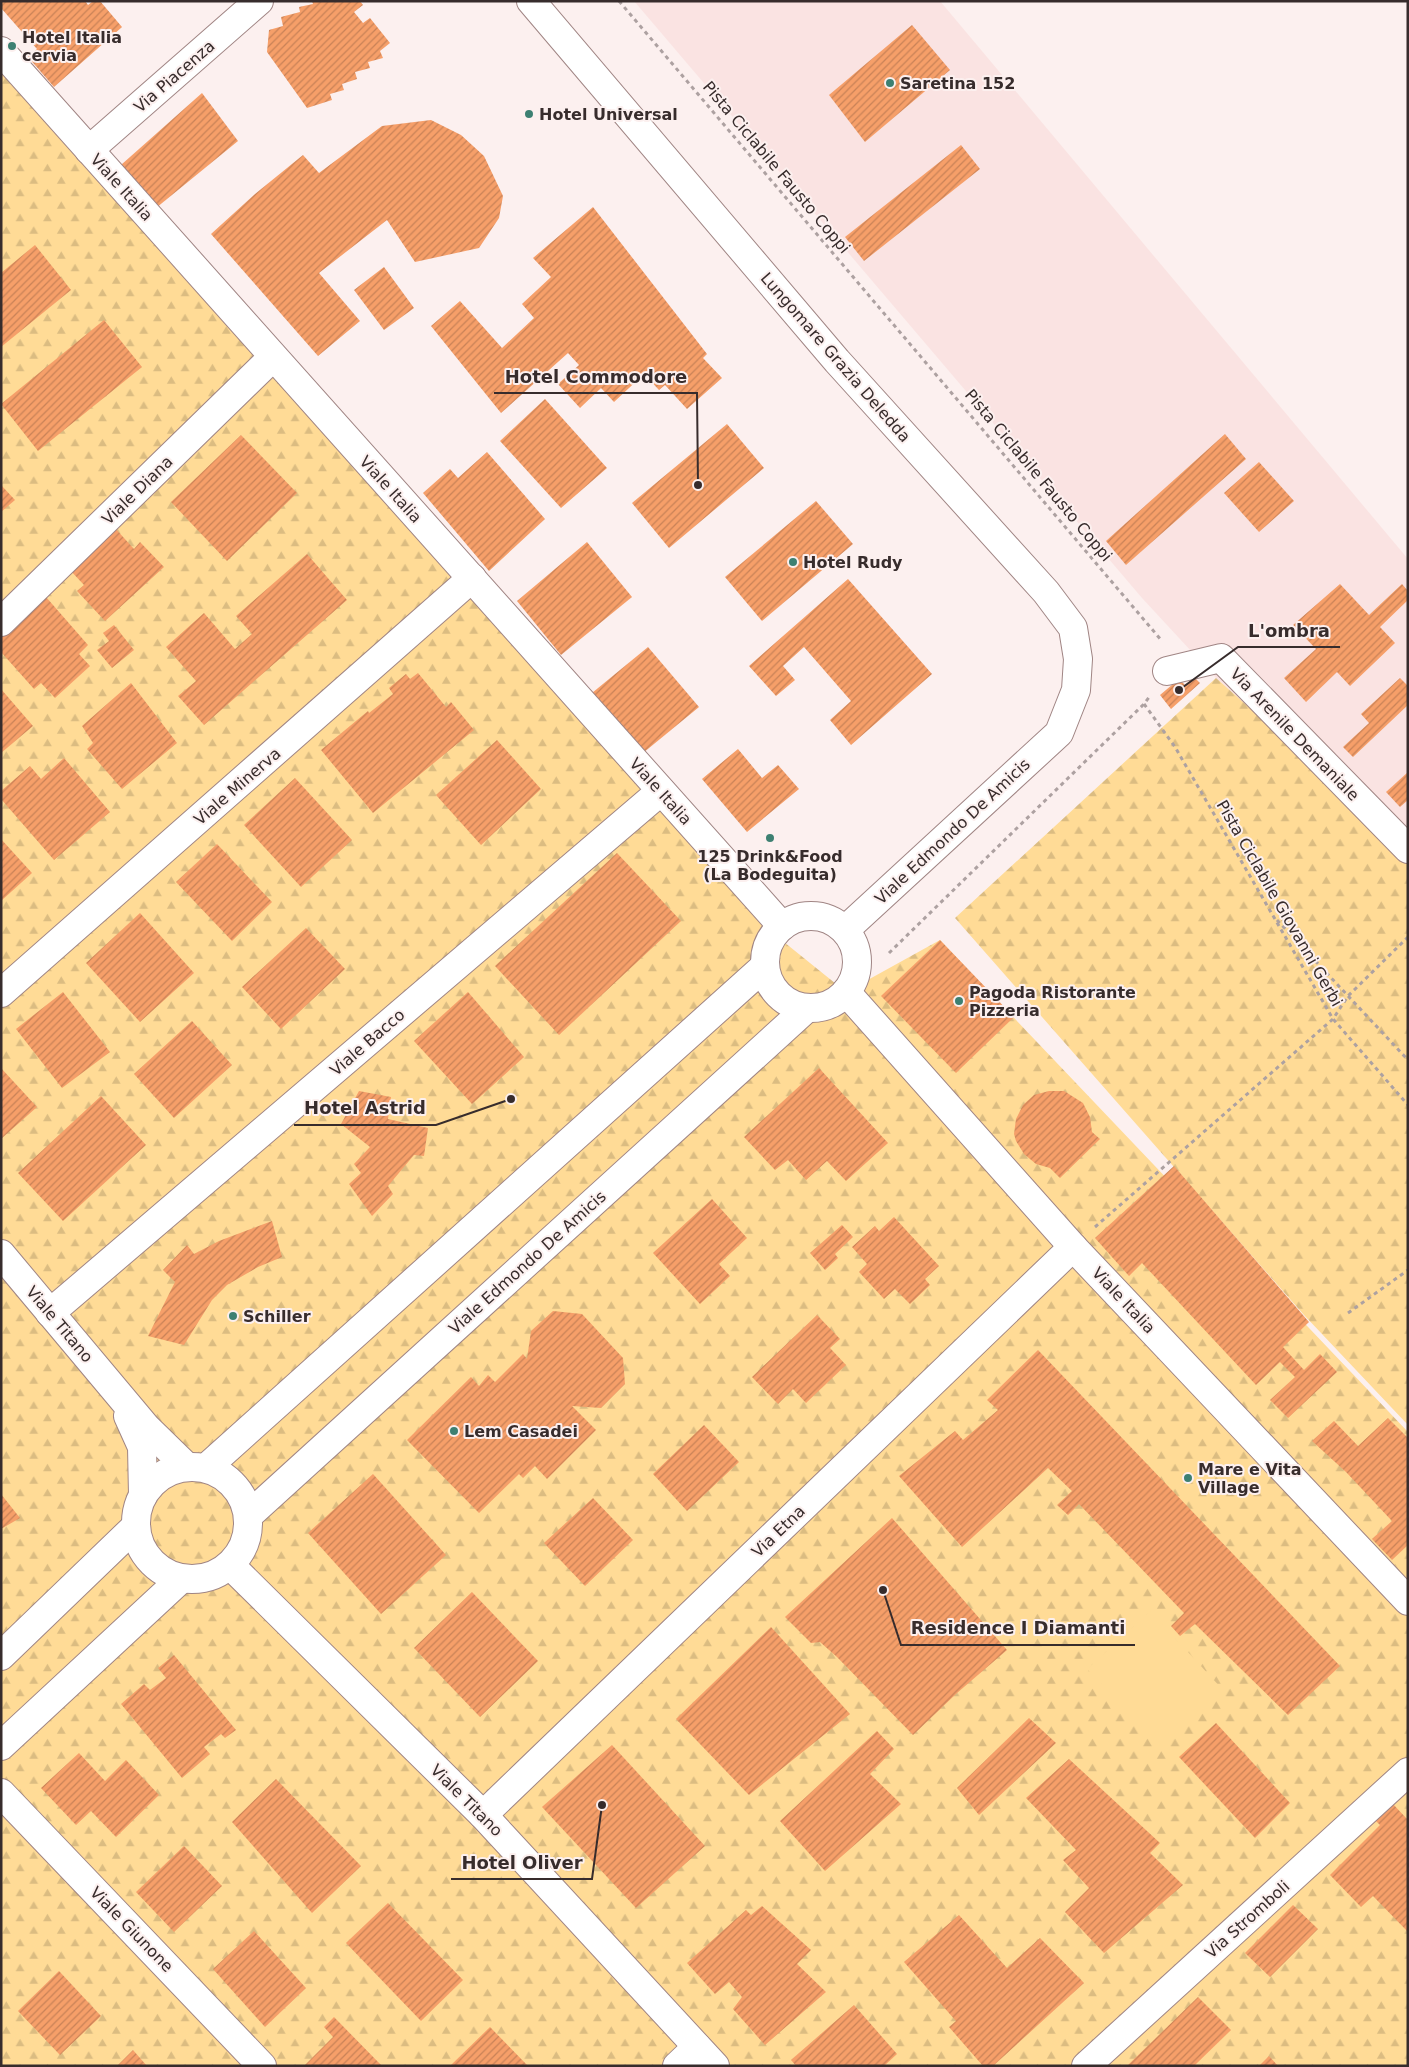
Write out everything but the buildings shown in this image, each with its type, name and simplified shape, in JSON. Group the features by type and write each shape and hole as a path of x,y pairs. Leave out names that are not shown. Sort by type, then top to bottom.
{"street":[{"name":"Via Piacenza","path":"89,150 259,1"},
{"name":"Lungomare Grazia Deledda","path":"531,1 837,361 1046,592 1073,628 1078,659 1076,690 1059,733"},
{"name":"Viale Italia","path":"1,51 782,926"},
{"name":"Viale Diana","path":"1,622 274,357"},
{"name":"Viale Minerva","path":"1,993 472,578"},
{"name":"Via Arenile Demaniale","path":"1167,671 1221,658 1408,849"},
{"name":"Viale Edmondo De Amicis","path":"845,930 1059,733"},
{"name":"Viale Bacco","path":"50,1313 661,791"},
{"path":"807,915 821,916 845,930 855,947 857,968 854,981 846,992 835,1002 821,1008 806,1009 788,1003 781,998 770,984 764,967 764,955 768,944 782,926 793,919 807,915"},
{"path":"197,1467 764,967"},
{"name":"Viale Italia","path":"846,992 1073,1246 1408,1601"},
{"name":"Viale Edmondo De Amicis","path":"248,1516 806,1009"},
{"name":"Via Etna","path":"483,1814 1073,1246"},
{"name":"Viale Titano","path":"1,1254 146,1427 197,1467"},
{"name":"Viale Titano","path":"118,1394 142,1447 143,1496"},
{"path":"197,1467 222,1475 235,1486 244,1500 248,1516 248,1534 241,1551 230,1565 216,1574 199,1579 182,1579 164,1572 149,1560 139,1544 136,1526 137,1510 143,1496 152,1483 168,1472 197,1467"},
{"path":"1,1656 136,1526"},
{"name":"Viale Titano","path":"230,1565 483,1814 706,2057"},
{"path":"1,1746 182,1579"},
{"name":"Via Stromboli","path":"1086,2066 1408,1772"},
{"name":"Viale Giunone","path":"1,1793 262,2066"},
{"path":"677,2066 706,2057"}],"path":[{"name":"Pista Ciclabile Fausto Coppi","path":"619,1 1162,638 1167,671"},
{"path":"888,953 1144,704 1167,671"},
{"name":"Pista Ciclabile Giovanni Gerbi","path":"1144,704 1175,746 1333,1019 1408,1105"},
{"path":"1272,915 1408,1060"},
{"path":"1073,1246 1333,1019 1348,996 1408,937"},
{"path":"1348,1313 1408,1270"}],"shaded area":[{"path":"634,1 940,1 1408,559 1408,832 1325,775 1216,678 1142,598"}],"green space":[{"path":"1,62 774,934 846,992 940,940 1408,1432 1408,2066 1,2066"},
{"path":"1216,678 1325,775 1408,833 1408,1425 1304,1315 955,918"},
{"path":"1150,1611 1224,1691 1160,1746 1087,1669"}],"place":[{"name":"Hotel Italia cervia","path":"12,46"},
{"name":"Saretina 152","path":"890,83"},
{"name":"Hotel Universal","path":"529,114"},
{"name":"Hotel Commodore","path":"698,485"},
{"name":"Hotel Rudy","path":"793,562"},
{"name":"L'ombra","path":"1179,690"},
{"name":"125 Drink&Food (La Bodeguita)","path":"770,838"},
{"name":"Pagoda Ristorante Pizzeria","path":"959,1001"},
{"name":"Hotel Astrid","path":"511,1099"},
{"name":"Schiller","path":"233,1316"},
{"name":"Lem Casadei","path":"454,1431"},
{"name":"Mare e Vita Village","path":"1188,1478"},
{"name":"Residence I Diamanti","path":"883,1590"},
{"name":"Hotel Oliver","path":"602,1805"}]}
